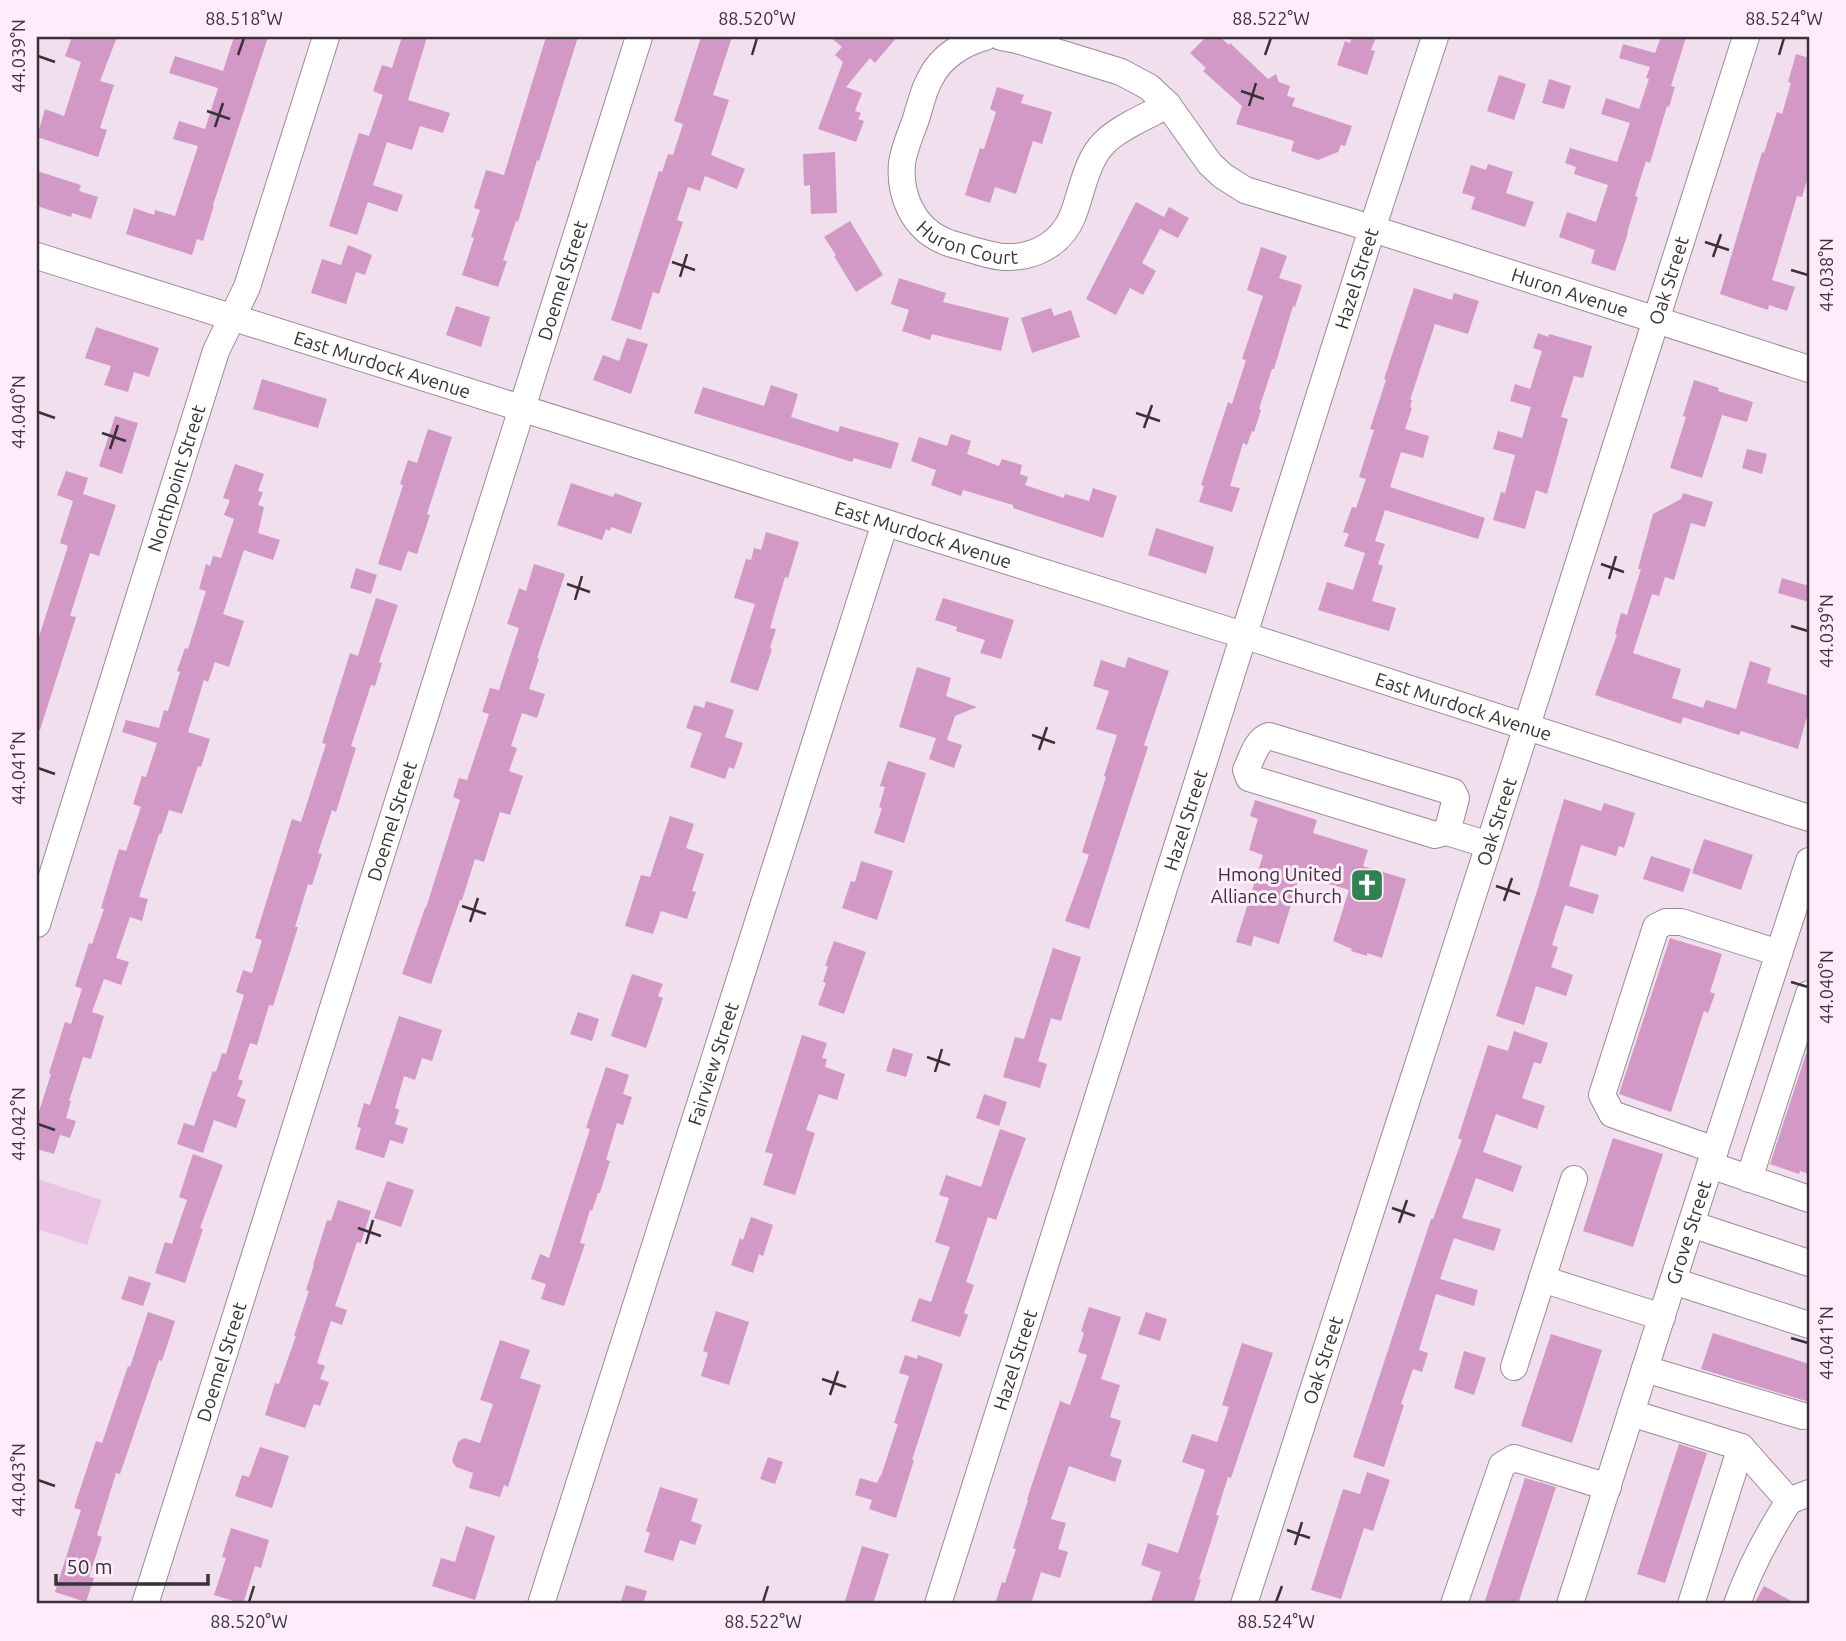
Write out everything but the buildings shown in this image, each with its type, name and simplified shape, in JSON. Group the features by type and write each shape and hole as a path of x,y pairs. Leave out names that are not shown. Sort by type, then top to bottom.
{"street":[{"name":"Northpoint Street","path":"37,923 216,351 247,287 326,37"},
{"name":"Doemel Street","path":"145,1604 639,37"},
{"name":"Huron Court","path":"985,37 972,40 958,48 931,76 902,161 905,197 912,213 925,229 944,241 1003,257 1038,253 1064,232 1072,219 1094,156 1103,143 1168,105"},
{"path":"1001,37 1121,72 1149,87 1168,105 1210,164 1234,184 1245,190 1372,229"},
{"name":"Hazel Street","path":"938,1604 1243,635 1435,37"},
{"name":"Oak Street","path":"1244,1604 1746,37"},
{"name":"Huron Avenue","path":"1372,229 1809,369"},
{"name":"East Murdock Avenue","path":"37,256 1243,635 1809,818"},
{"name":"Fairview Street","path":"541,1604 884,523"},
{"path":"1447,832 1455,798 1453,792 1269,736 1259,742 1246,770 1249,778 1435,835 1447,832 1489,845"},
{"path":"1205,757 1246,770"},
{"name":"Grove Street","path":"1570,1604 1770,981 1792,939 1809,861"},
{"path":"1792,939 1681,922 1667,922 1656,927 1602,1095 1612,1114 1713,1158 1749,1179 1809,1199"},
{"path":"1749,1179 1809,994 1770,981"},
{"path":"1758,1018 1797,1031"},
{"path":"1514,1367 1574,1179"},
{"path":"1691,1224 1809,1263"},
{"path":"1542,1279 1662,1318"},
{"path":"1673,1281 1809,1325"},
{"path":"1645,1369 1803,1416"},
{"path":"1631,1413 1741,1447 1799,1497 1764,1540 1737,1604"},
{"path":"1691,1604 1741,1447"},
{"path":"1454,1604 1502,1465 1514,1458 1608,1486"}],"shaded area":[{"path":"37,1179 102,1200 87,1245 37,1229"}],"place":[{"name":"Hmong United Alliance Church","path":"1367,885"}]}
